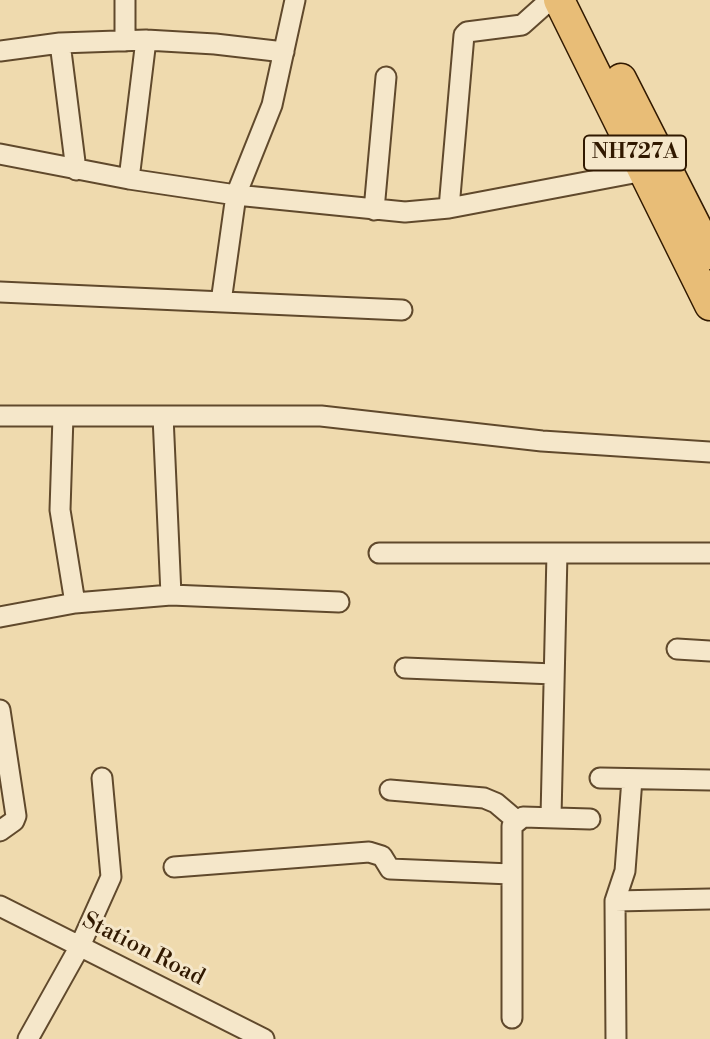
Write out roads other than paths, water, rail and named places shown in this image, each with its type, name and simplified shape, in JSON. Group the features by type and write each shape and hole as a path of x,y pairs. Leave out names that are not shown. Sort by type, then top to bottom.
{"highway":[{"name":"NH727A","path":"559,0 710,305"},
{"name":"NH727A","path":"582,0 710,254"}],"street":[{"path":"125,0 125,41"},
{"path":"221,302 236,195 272,105 295,0"},
{"path":"449,208 464,35 467,32 522,25 550,0"},
{"path":"129,179 146,40"},
{"path":"0,51 60,43 146,40 284,52"},
{"path":"60,43 76,170"},
{"path":"374,210 386,77"},
{"path":"0,154 76,170 236,195 405,212 449,208 644,171"},
{"path":"0,292 402,310"},
{"path":"0,415 321,416 542,441 710,452"},
{"path":"63,416 60,510 75,603"},
{"path":"163,416 171,595"},
{"path":"379,553 710,553"},
{"path":"551,817 557,553"},
{"path":"0,617 75,603 171,595 339,602"},
{"path":"677,649 710,651"},
{"path":"405,668 554,674"},
{"path":"0,709 16,816 14,821 0,831"},
{"path":"28,1039 80,946 111,877 102,778"},
{"path":"600,778 710,780"},
{"path":"616,1039 615,901 625,871 632,779"},
{"path":"390,790 484,798 496,803 516,820"},
{"path":"512,1018 512,827 516,820 523,817 590,819"},
{"path":"174,867 369,852 382,856 390,869 511,874"},
{"path":"615,901 710,899"},
{"name":"Station Road","path":"0,906 264,1039"}]}
